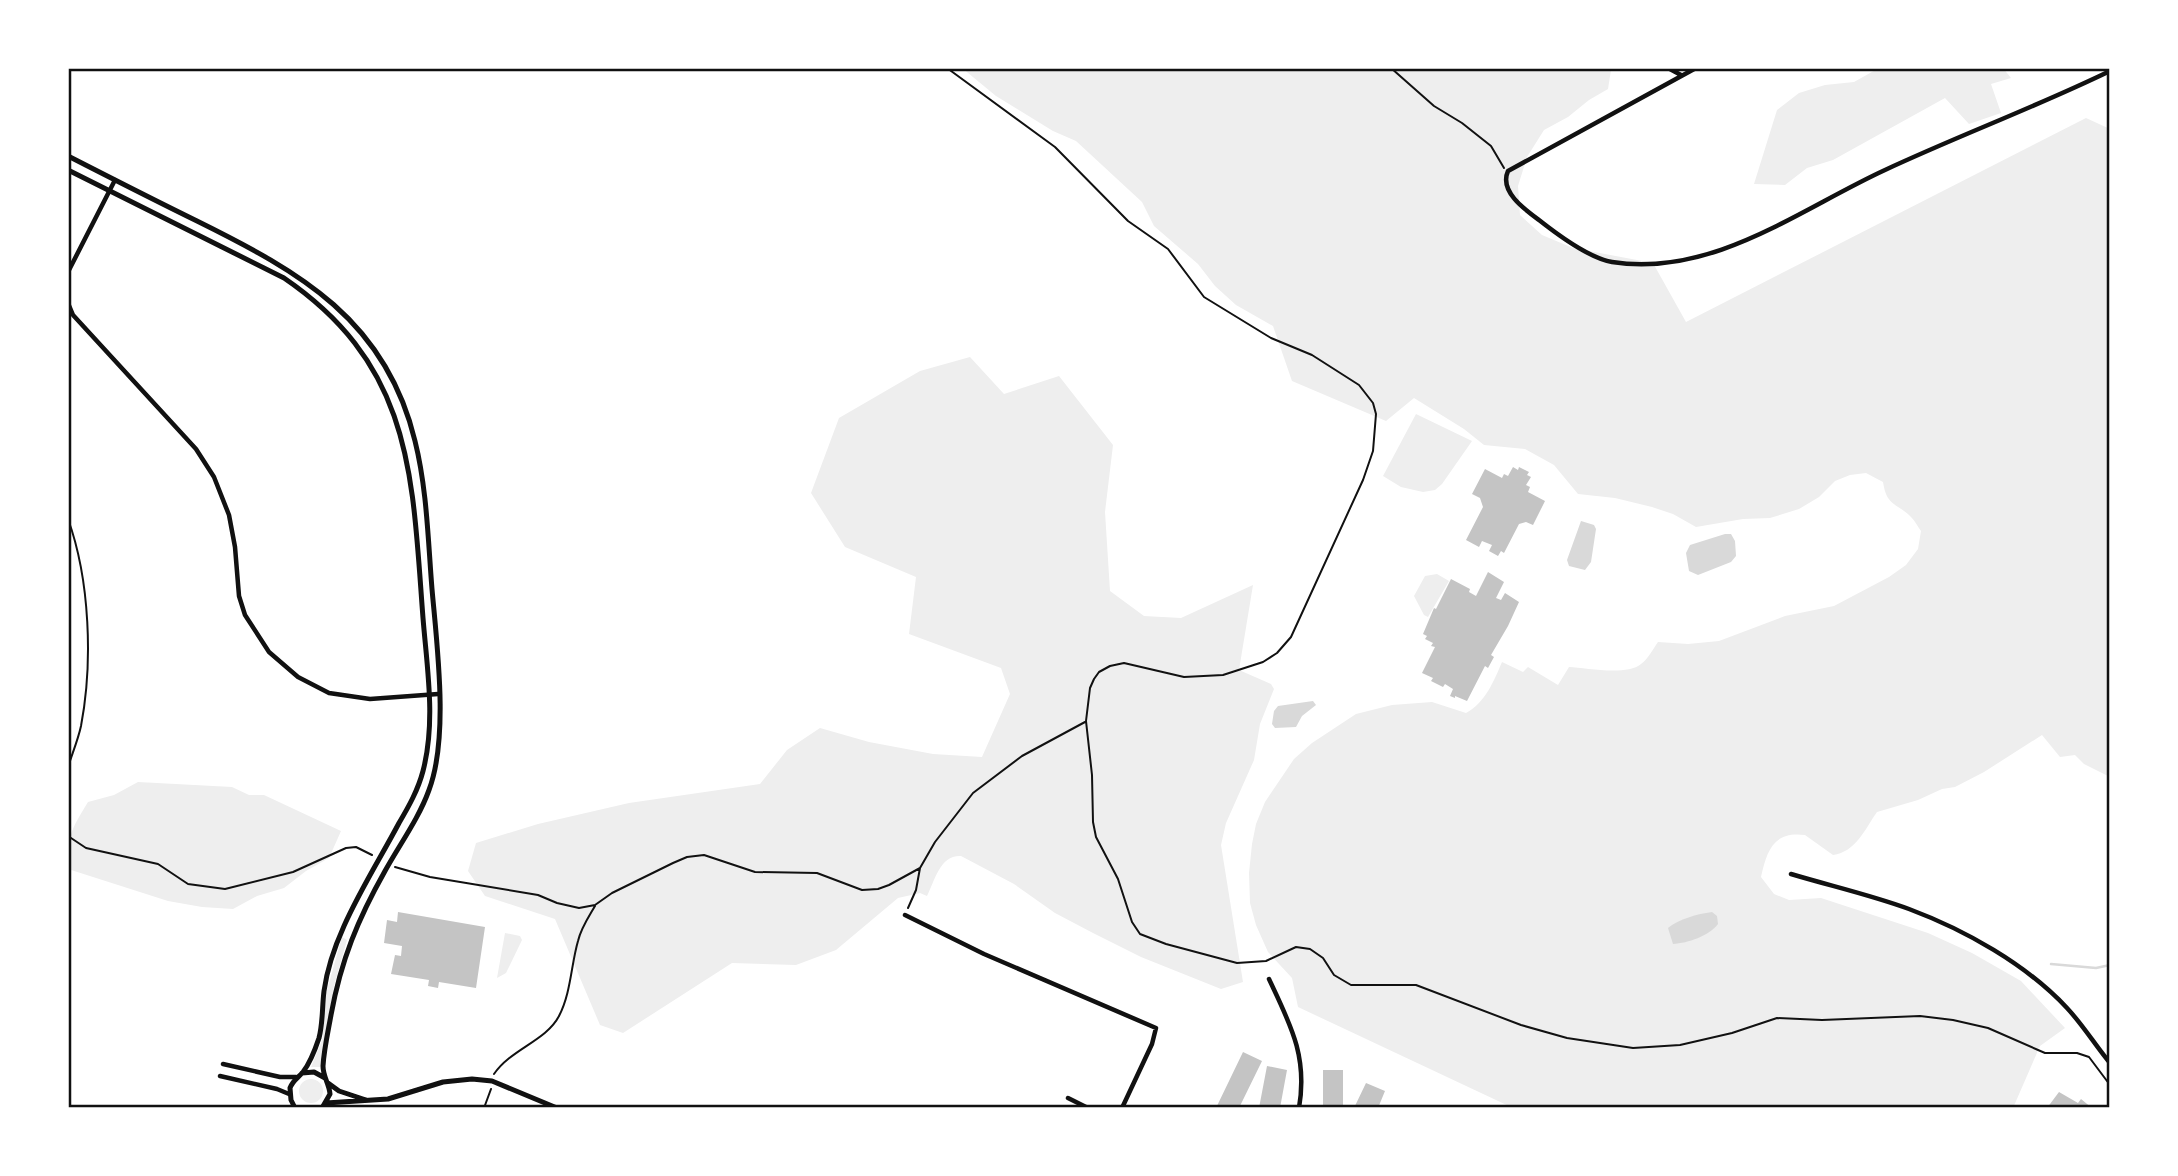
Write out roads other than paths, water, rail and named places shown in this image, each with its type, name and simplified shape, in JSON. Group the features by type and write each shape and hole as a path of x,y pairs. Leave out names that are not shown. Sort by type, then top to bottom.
{"street":[{"path":"1668,68 1681,75"},
{"path":"1681,75 1685,68"},
{"path":"1696,68 1508,171 1504,179 1506,188 1528,212 1557,234 1600,258 1613,262 1677,261 1750,239 1886,170 2110,70"},
{"path":"68,156 252,248 293,272 350,319 380,356 399,392 415,439 423,481 439,694 439,735 434,775 422,806 369,900 350,940 337,982 324,1049 326,1081 330,1094 324,1106"},
{"path":"68,170 284,278 307,293 336,321 376,374 390,403 410,471 429,695 430,730 423,773 415,795 344,926 332,956 324,989 318,1041 290,1088 289,1094 296,1107"},
{"path":"68,272 115,180"},
{"path":"68,303 74,315 196,449 214,477 229,515 239,596 246,615 268,652 298,677 329,693 370,699 439,694"},
{"path":"1791,874 1912,910 1994,951 2037,981 2066,1007 2110,1063"},
{"path":"905,915 984,954 1156,1028 1152,1044 1122,1108"},
{"path":"1269,979 1298,1048 1303,1071 1299,1108"},
{"path":"223,1064 280,1077 314,1072 339,1091 369,1101"},
{"path":"220,1076 289,1094"},
{"path":"324,1106 401,1097 443,1082 472,1079 492,1081 552,1107"},
{"path":"1068,1098 1088,1108"}],"waterway":[{"path":"2051,964 2096,968 2110,965"}]}
